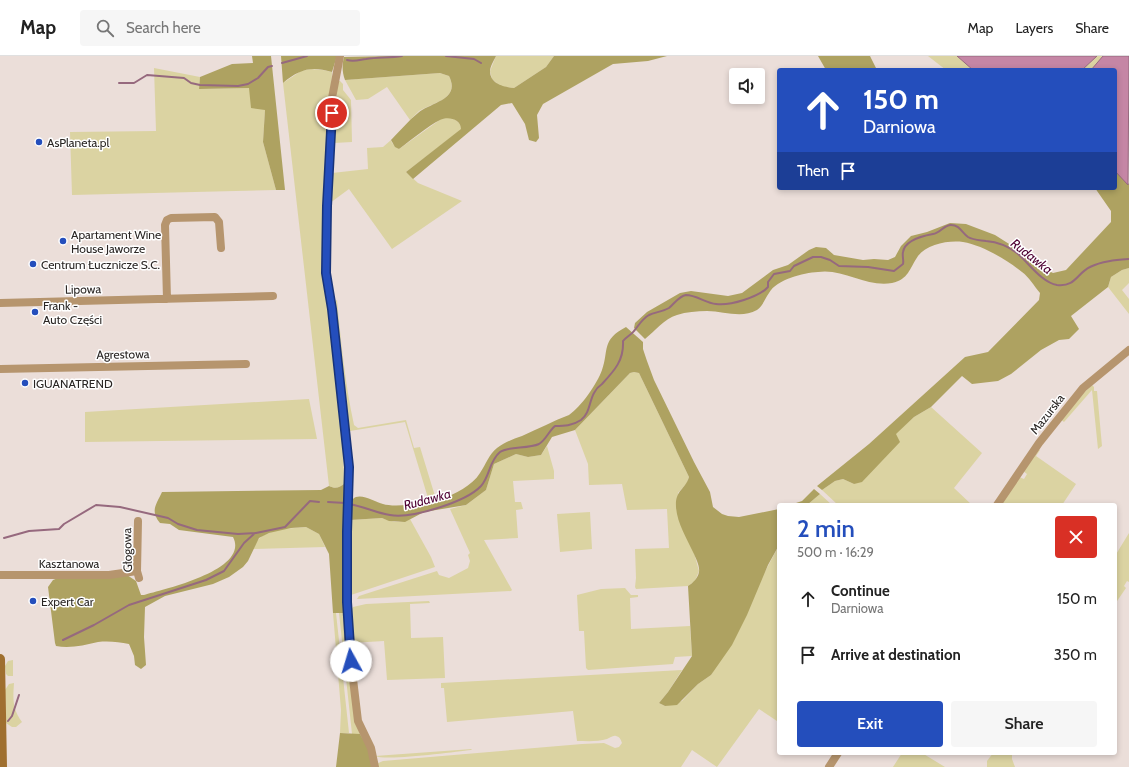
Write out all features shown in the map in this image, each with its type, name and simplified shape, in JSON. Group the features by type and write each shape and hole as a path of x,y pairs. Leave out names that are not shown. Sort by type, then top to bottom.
{"main road":[{"path":"0,659 2,767"}],"street":[{"path":"340,56 332,98 327,206 326,273 332,309 350,477 348,510 347,602 351,666 358,721 371,748 374,767"},
{"path":"168,299 165,225 167,220 171,218 215,217 219,222 221,248"},
{"name":"Lipowa","path":"0,303 273,296"},
{"name":"Mazurska","path":"999,503 1039,443 1079,394 1091,381 1129,350"},
{"name":"Agrestowa","path":"0,369 246,364"},
{"name":"Głogowa","path":"138,521 138,575"},
{"name":"Kasztanowa","path":"0,575 138,575"},
{"path":"829,767 837,755"}],"shaded area":[{"path":"252,56 271,56 285,190 276,190 263,142 265,110 251,108 249,88 199,89 200,77 232,64 253,63"},
{"path":"281,56 337,56 332,72 318,69 306,70 289,78 283,83"},
{"path":"496,56 554,56 546,67 514,88 501,87 492,79 490,71"},
{"path":"496,56 490,69 492,79 502,86 514,88 546,67 554,56 667,56 648,61 613,64 543,104 537,115 539,138 536,142 529,140 525,124 512,103 501,105 413,179 406,172 461,129 459,123 454,119 443,119 430,126 399,149 395,147 391,140 418,113 448,95 452,84 449,76 440,73 345,80 343,74 344,57"},
{"path":"818,56 870,56 876,68 825,68"},
{"path":"928,56 957,56 971,68 943,68"},
{"path":"957,56 1097,56 1084,68 971,68"},
{"path":"1097,56 1103,56 1093,68 1084,68"},
{"path":"1103,56 1129,56 1128,185 1117,173 1117,68 1093,68"},
{"path":"154,68 200,77 199,89 249,88 265,110 263,142 276,190 72,195 70,132 156,131"},
{"path":"311,69 332,72 324,273 343,437 344,484 335,488 329,486 283,83 301,71"},
{"path":"440,73 449,76 451,90 448,95 444,99 419,111 410,120 387,87 368,99 356,100 345,80"},
{"path":"337,81 340,81 343,84 343,90 351,100 352,142 334,143"},
{"path":"450,117 461,125 462,129 406,172 418,183 462,201 392,249 349,189 330,203 332,173 368,169 367,148 383,147 391,140 392,143 399,149 441,119"},
{"path":"1117,173 1129,184 1129,268 1122,270 1111,277 1108,287 1071,316 1079,329 1069,339 1059,340 1041,350 1011,374 998,381 972,384 962,376 931,407 914,417 896,434 900,442 862,482 854,484 843,479 835,481 822,490 817,486 869,444 965,357 988,352 1039,300 1040,293 1025,274 1002,258 978,246 963,242 945,242 927,248 918,256 908,273 902,279 892,283 874,283 837,273 818,272 805,274 784,280 778,284 769,293 759,308 751,313 732,314 703,311 680,314 668,319 645,339 634,328 635,323 647,312 680,293 691,291 728,296 742,293 773,270 788,265 809,250 816,247 826,248 834,255 863,260 888,260 895,257 901,246 911,236 927,232 950,223 966,224 995,235 1017,249 1035,264 1053,273 1066,270 1111,222 1111,211 1096,190 1117,190"},
{"path":"1129,268 1129,283 1122,290 1129,299 1129,314 1108,287 1111,277 1122,270"},
{"path":"337,300 346,378 354,425 358,428 406,420 414,448 420,447 435,496 428,498 405,422 350,431 350,450 334,306 335,301"},
{"path":"626,327 643,342 643,349 654,380 710,492 713,507 722,514 739,517 777,509 777,549 768,565 747,615 732,645 711,675 698,684 677,705 665,706 659,703 692,656 688,586 698,576 699,567 680,525 676,507 677,497 689,477 639,373 630,373 575,430 552,437 541,455 528,457 516,454 494,464 486,490 466,505 424,512 405,522 389,521 382,518 350,520 353,499 356,497 368,498 383,504 395,505 429,502 452,495 463,489 477,478 494,450 509,441 569,415 588,395 596,382 602,370 609,341 618,332"},
{"path":"630,373 639,373 689,477 687,483 678,493 699,571 695,581 688,586 636,589 635,549 669,548 667,509 627,510 622,484 589,485 588,464 575,430"},
{"path":"1092,385 1094,387 1094,391 1097,391 1102,446 1098,449 1092,390 1064,422 1060,419 1076,400"},
{"path":"309,399 317,439 85,442 85,412"},
{"path":"931,407 982,453 954,488 970,503 836,503 822,490 835,481 843,479 854,484 895,434 914,417"},
{"path":"547,446 554,471 554,479 513,481 515,502 521,502 523,509 516,510 518,538 484,540 512,590 511,591 357,599 359,596 437,571 439,575 449,578 468,568 470,561 468,555 470,553 450,509 466,505 486,490 494,464 516,454 528,457 541,455"},
{"path":"1038,449 1040,450 1036,456 1076,484 1063,503 1001,503 1019,477 1024,479 1027,474 1023,471"},
{"path":"344,484 345,613 333,613 329,554 319,534 306,527 291,528 269,533 259,538 248,561 243,567 229,577 213,584 165,596 145,607 144,637 146,665 141,669 135,665 134,656 129,644 98,642 72,647 56,646 48,587 53,580 58,578 127,575 136,581 141,595 144,595 186,583 203,576 218,568 229,559 235,549 233,537 179,530 170,524 160,523 155,515 155,508 162,492 321,490 329,486 337,488"},
{"path":"814,489 820,494 809,503 796,503 802,501"},
{"path":"820,494 830,503 809,503"},
{"path":"590,512 592,549 560,552 557,514"},
{"path":"382,518 396,522 404,522 410,519 435,567 351,595 349,594 350,520"},
{"path":"306,527 319,534 325,547 253,549 259,539 264,535 282,530"},
{"path":"1129,533 1129,582 1127,581 1124,586 1126,588 1117,601 1117,553"},
{"path":"777,549 777,721 759,709 717,767 692,750 681,767 377,767 376,764 383,761 582,744 604,743 615,748 619,747 622,743 617,736 600,741 577,741 573,711 447,722 444,688 441,688 441,683 682,670 659,703 665,706 682,701 698,684 711,675"},
{"path":"625,588 631,595 638,595 638,597 630,598 631,629 690,626 692,656 675,657 673,664 588,670 586,668 584,631 579,631 577,595 601,589"},
{"path":"429,601 430,603 410,604 411,638 443,637 445,678 387,680 384,641 351,643 350,613 353,607 366,604"},
{"path":"333,613 336,613 349,733 340,733 341,710"},
{"path":"339,613 345,613 360,734 352,734"},
{"path":"13,660 13,676 8,676 6,674 5,666 8,661"},
{"path":"14,683 13,694 15,708 22,722 16,727 12,727 6,723 5,690 9,684"},
{"path":"340,733 360,734 368,748 372,767 336,767"},
{"path":"472,749 406,757 375,756"},
{"path":"901,755 925,755 945,767 893,767"},
{"path":"992,755 1012,755 1015,767 987,767 987,761"}],"waterway":[{"path":"282,63 307,56"},
{"path":"347,60 354,61 370,58 402,56"},
{"path":"446,56 474,59 481,63"},
{"path":"119,83 134,83 147,75 184,78 191,83 200,85 238,86 248,84 258,78 268,67 272,66"},
{"name":"Rudawka","path":"349,504 385,514 399,516 438,508 474,492 484,482 496,456 500,452 508,449 534,446 539,444 555,426 571,425 581,420 586,414 592,396 618,364 622,354 623,341 633,332 642,320 651,314 669,308 679,298 686,295 694,296 716,304 729,304 744,300 764,291 768,287 768,282 774,274 790,271 794,266 813,257 821,257 830,260 839,266 868,267 894,271 903,264 903,252 907,244 919,237 935,233 949,225 954,225 959,228 970,238 994,242 1010,248 1046,280 1057,285 1072,282 1086,270 1099,263 1129,259"},
{"name":"Rudawka","path":"4,538 29,531 59,529 64,524 96,505 120,507 168,518 178,524 197,530 238,534 256,533 285,527 310,501 319,502"},
{"name":"Rudawka","path":"328,502 345,503"},
{"path":"63,640 94,625 129,605 206,580 224,571 244,543 255,533"},
{"path":"8,721 12,716 19,695"}],"place":[{"name":"AsPlaneta.pl","path":"39,142"},
{"name":"Apartament Wine House Jaworze","path":"63,241"},
{"name":"Centrum Łucznicze S.C.","path":"33,264"},
{"name":"Frank - Auto Części","path":"35,312"},
{"name":"IGUANATREND","path":"25,383"},
{"name":"Expert Car","path":"33,601"}],"route":[{"path":"332,113 327,206 326,273 332,309 350,477 347,532 347,602 348,637 351,661"}]}
